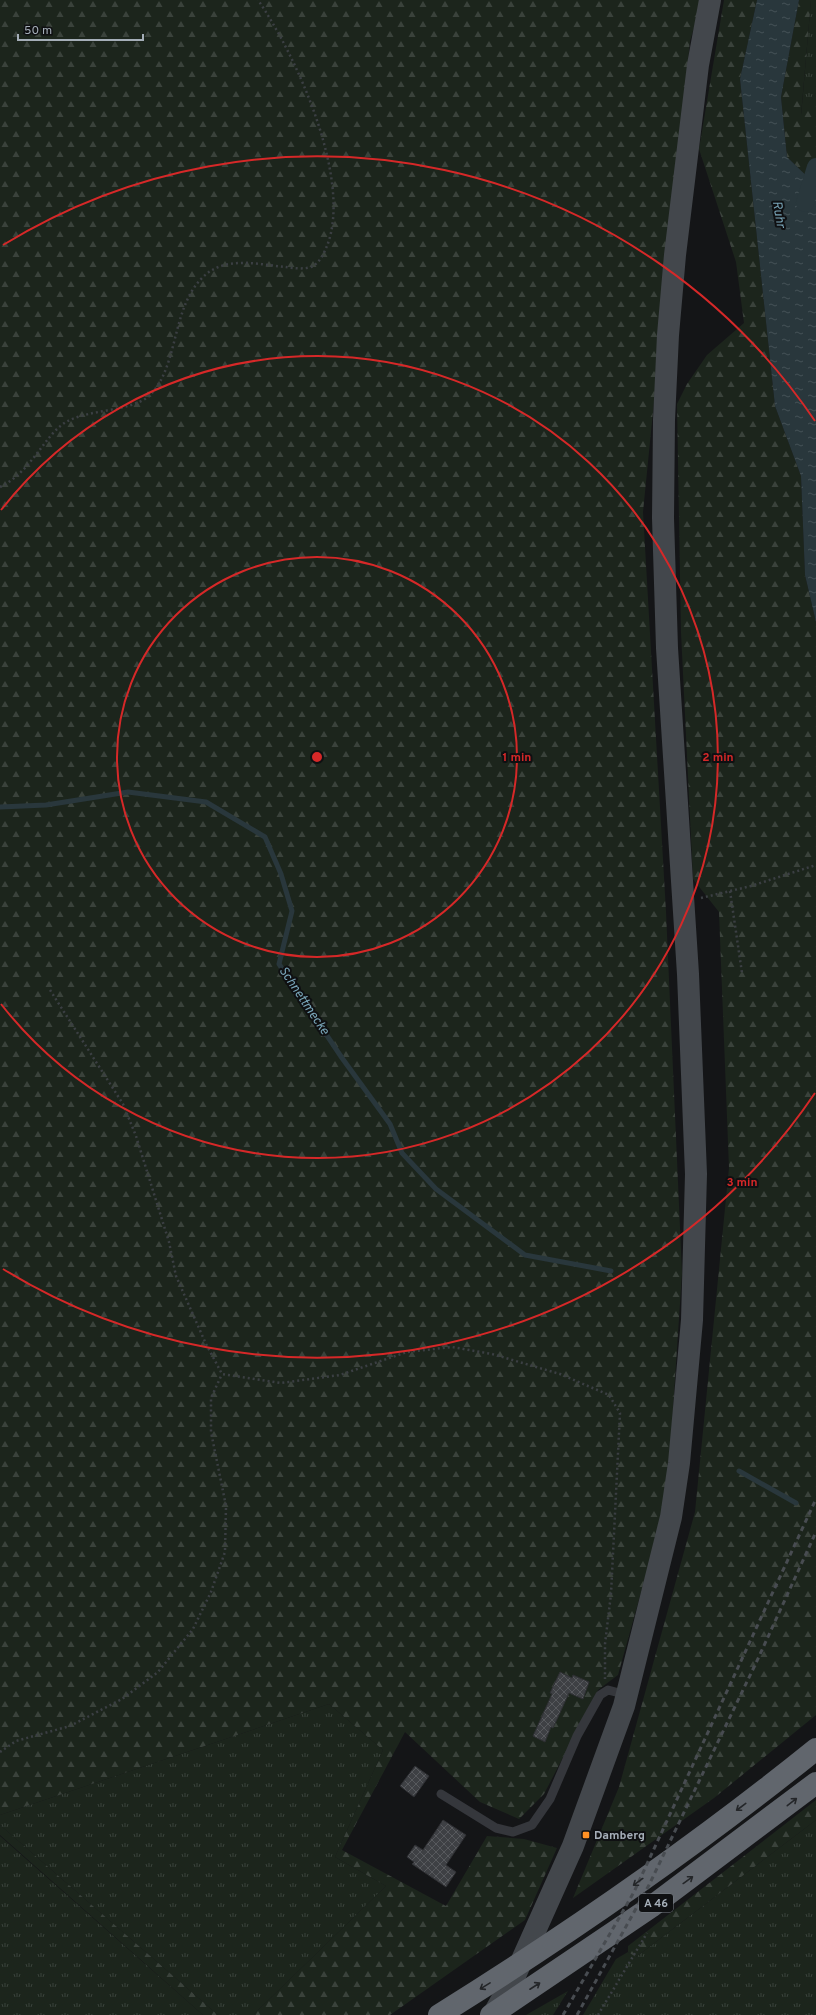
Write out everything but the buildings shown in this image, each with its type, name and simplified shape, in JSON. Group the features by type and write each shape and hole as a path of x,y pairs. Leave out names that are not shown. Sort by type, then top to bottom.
{"highway":[{"name":"A 46","path":"439,2015 599,1910 704,1835 816,1749"},
{"name":"A 46","path":"492,2015 651,1907 816,1783"}],"main road":[{"path":"492,2015 513,1980 573,1846 627,1695 671,1517 679,1463 689,1360 693,1287 696,1174 688,974 667,648 663,518 664,420 668,335 675,255 698,65 710,0"}],"lane":[{"path":"441,1794 496,1828 513,1832 532,1825 550,1798 577,1736 600,1695 608,1690 627,1695"}],"path":[{"path":"0,487 10,482 21,473 56,430 64,423 75,418 136,403 149,396 161,380 189,294 203,277 219,265 248,263 293,269 304,268 313,266 324,255 332,232 335,205 328,159 313,106 279,36 258,0"},
{"path":"702,898 816,865"},
{"path":"730,891 742,973"},
{"path":"50,990 123,1104 136,1136 169,1242 176,1276 206,1344 222,1374"},
{"path":"222,1374 281,1383 340,1375 407,1352 452,1347 492,1354 560,1374 610,1395 620,1413 611,1594 605,1644 605,1692"},
{"path":"0,1752 16,1741 70,1726 122,1699 158,1672 193,1629 211,1592 225,1552 226,1506 211,1432 211,1398 222,1374"}],"green space":[{"path":"0,0 702,0 690,41 643,512 666,912 682,1273 667,1499 618,1675 598,1690 544,1794 519,1819 480,1802 405,1732 342,1850 446,1906 487,1836 524,1839 557,1848 525,1920 390,2015 253,2015 386,1886 335,1857 383,1750 329,1704 0,1815"},
{"path":"724,0 757,0 740,79 775,406 801,476 805,575 816,622 816,1715 714,1798 573,1898 619,1787 695,1512 729,1168 719,912 693,879 681,632 677,404 687,384 707,355 744,323 736,262 699,149"},
{"path":"799,0 811,0 801,115 816,93 816,185 787,157 781,97"},
{"path":"811,0 816,0 816,93 801,117"},
{"path":"329,1704 383,1750 335,1857 386,1886 253,2015 218,2015 0,1825 0,1815"},
{"path":"816,1800 816,1820 636,1957 628,1952 628,1946"},
{"path":"816,1820 816,2015 583,2015 616,1959 628,1952 636,1957"},
{"path":"0,1825 218,2015 203,2015 0,1835"},
{"path":"0,1836 203,2015 0,2015"},
{"path":"568,1991 553,2015 526,2015"}],"water":[{"name":"Ruhr","path":"757,0 799,0 781,97 787,157 816,185 816,622 805,575 801,476 775,406 740,79"}],"waterway":[{"path":"805,203 816,167"},
{"name":"Schnettmecke","path":"0,807 46,805 128,792 206,802 265,837 281,874 292,911 279,964 342,1058 390,1124 402,1153 436,1189 525,1255 611,1271"},
{"path":"739,1471 796,1503"}],"railway":[{"path":"563,2015 634,1892 816,1499"},
{"path":"577,2015 649,1885 756,1663 816,1532"}],"place":[{"name":"Damberg","path":"586,1835"}]}
